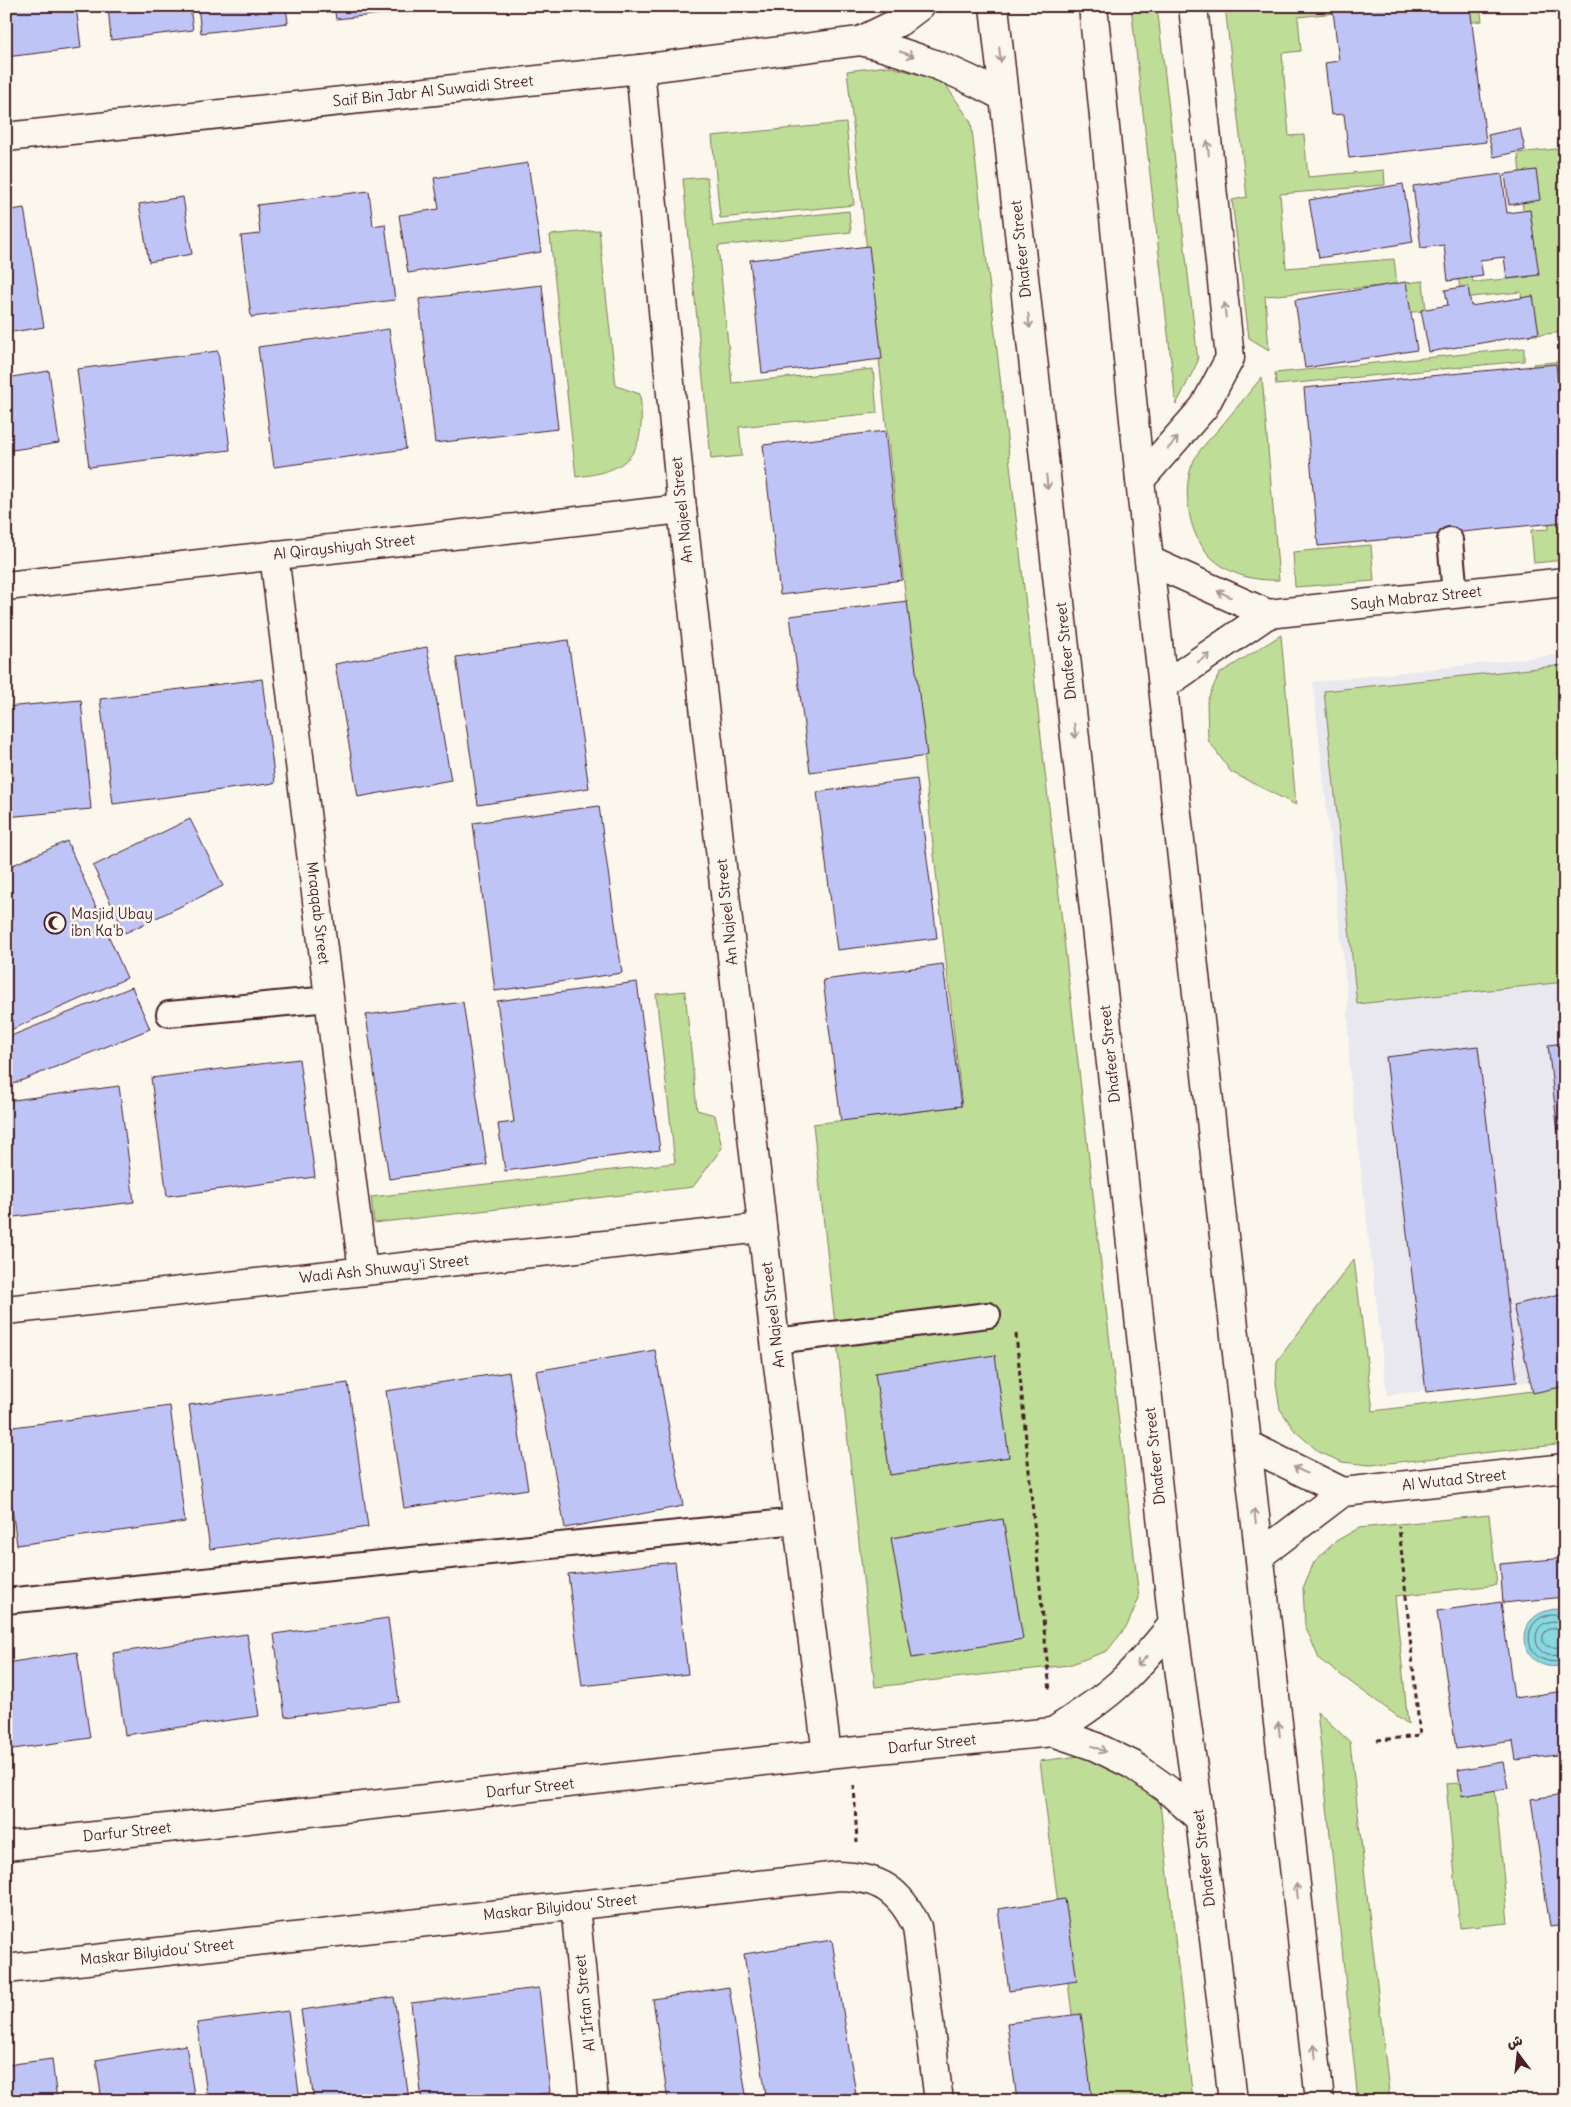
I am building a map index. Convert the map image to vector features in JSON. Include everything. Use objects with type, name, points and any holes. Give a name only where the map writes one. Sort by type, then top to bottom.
[{"type":"street","name":"Saif Bin Jabr Al Suwaidi Street","points":[[6,137],[640,69],[860,41],[899,22],[920,6]]},
{"type":"street","name":"Dhafeer Street","points":[[994,6],[1173,1624],[1200,1819],[1234,2101]]},
{"type":"street","points":[[1093,6],[1140,480],[1320,2101]]},
{"type":"street","points":[[1140,480],[1204,407],[1230,358],[1193,6]]},
{"type":"street","name":"Saif Bin Jabr Al Suwaidi Street","points":[[860,41],[898,50],[935,63],[1004,97]]},
{"type":"street","name":"An Najeel Street","points":[[640,69],[682,509],[775,1341],[798,1521],[839,1753]]},
{"type":"street","name":"Al Qirayshiyah Street","points":[[6,586],[682,509]]},
{"type":"street","name":"Mraqqab Street","points":[[274,555],[362,1271]]},
{"type":"street","points":[[1150,561],[1268,614]]},
{"type":"street","name":"Sayh Mabraz Street","points":[[1163,686],[1268,614],[1565,582]]},
{"type":"street","name":"Wadi Ash Shuway'i Street","points":[[6,1310],[762,1228]]},
{"type":"street","points":[[1248,1445],[1343,1492],[1260,1555]]},
{"type":"street","name":"Al Wutad Street","points":[[1343,1492],[1565,1468]]},
{"type":"street","name":"Darfur Street","points":[[1053,1732],[1087,1710],[1119,1684],[1148,1656],[1173,1624]]},
{"type":"street","name":"Darfur Street","points":[[6,1846],[839,1753],[1053,1732],[1094,1746],[1133,1765],[1168,1790],[1200,1819]]},
{"type":"street","name":"Maskar Bilyidou' Street","points":[[6,1968],[839,1876],[859,1876],[879,1883],[896,1894],[909,1909],[917,1927],[939,2101]]},
{"type":"street","name":"Al 'Irfan Street","points":[[575,1905],[594,2101]]},
{"type":"lane","points":[[1450,540],[1455,594]]},
{"type":"lane","points":[[169,1014],[329,999]]},
{"type":"lane","points":[[775,1341],[988,1315]]},
{"type":"lane","points":[[6,1601],[798,1521]]},
{"type":"path","points":[[988,1315],[1014,1312],[1053,1732]]},
{"type":"path","points":[[1377,1740],[1420,1736],[1399,1526]]},
{"type":"path","points":[[839,1753],[859,1876]]},
{"type":"shaded area","points":[[1565,654],[1565,1377],[1503,1385],[1496,1383],[1387,1395],[1349,1067],[1348,1003],[1313,682]]},
{"type":"green space","points":[[1131,6],[1157,6],[1198,361],[1176,405]]},
{"type":"green space","points":[[1225,6],[1343,6],[1344,12],[1298,17],[1301,51],[1282,53],[1289,136],[1304,135],[1308,177],[1384,170],[1385,185],[1280,194],[1286,268],[1394,259],[1397,284],[1423,281],[1426,311],[1385,314],[1382,286],[1265,296],[1269,350],[1249,338],[1232,200],[1247,197]]},
{"type":"green space","points":[[1463,6],[1480,6],[1482,21],[1464,23]]},
{"type":"green space","points":[[888,66],[943,81],[971,122],[1139,1598],[1127,1626],[1107,1651],[1069,1665],[875,1687],[813,1124],[962,1106],[847,71]]},
{"type":"green space","points":[[846,123],[854,205],[720,218],[712,136]]},
{"type":"green space","points":[[1565,148],[1565,332],[1525,336],[1521,292],[1460,298],[1459,280],[1454,280],[1453,265],[1471,264],[1473,282],[1529,277],[1518,153]]},
{"type":"green space","points":[[707,177],[713,226],[849,211],[851,232],[718,246],[732,383],[873,369],[877,413],[739,427],[742,456],[711,459],[683,179]]},
{"type":"green space","points":[[599,230],[616,386],[640,394],[641,430],[632,454],[623,463],[595,474],[576,477],[550,235]]},
{"type":"green space","points":[[1524,348],[1524,361],[1276,385],[1275,373]]},
{"type":"green space","points":[[1565,361],[1565,560],[1534,563],[1531,530],[1549,529],[1533,364]]},
{"type":"green space","points":[[1262,377],[1279,580],[1244,576],[1230,571],[1217,562],[1197,538],[1191,522],[1187,498],[1190,472],[1198,453]]},
{"type":"green space","points":[[1371,545],[1374,581],[1295,587],[1293,552]]},
{"type":"green space","points":[[1281,635],[1296,805],[1231,772],[1208,740],[1207,701],[1219,674]]},
{"type":"green space","points":[[1565,665],[1565,982],[1357,1004],[1324,691]]},
{"type":"green space","points":[[685,991],[697,1110],[715,1115],[722,1148],[693,1187],[374,1223],[371,1197],[675,1163],[656,994]]},
{"type":"green space","points":[[1354,1259],[1373,1411],[1565,1387],[1565,1444],[1370,1465],[1342,1462],[1319,1452],[1295,1431],[1280,1409],[1276,1384],[1277,1361]]},
{"type":"green space","points":[[1489,1515],[1497,1585],[1395,1596],[1408,1724],[1319,1659],[1305,1625],[1303,1588],[1314,1562],[1336,1541],[1359,1528]]},
{"type":"green space","points":[[1317,1711],[1350,1742],[1390,2101],[1358,2101]]},
{"type":"green space","points":[[1087,1755],[1132,1774],[1160,1803],[1193,2101],[1083,2101],[1040,1761]]},
{"type":"green space","points":[[1494,1780],[1508,1923],[1460,1928],[1446,1784]]},
{"type":"water","points":[[1555,1609],[1565,1612],[1565,1665],[1550,1666],[1538,1662],[1529,1654],[1525,1644],[1525,1633],[1529,1622],[1539,1614]]},
{"type":"building","points":[[6,6],[76,6],[81,48],[6,57]]},
{"type":"building","points":[[108,6],[190,6],[193,30],[111,40]]},
{"type":"building","points":[[198,6],[286,6],[288,23],[201,33]]},
{"type":"building","points":[[334,6],[456,6],[336,19]]},
{"type":"building","points":[[1370,6],[1470,6],[1486,142],[1349,158],[1344,114],[1331,115],[1325,63],[1339,61],[1333,11]]},
{"type":"building","points":[[1520,128],[1525,150],[1494,157],[1488,135]]},
{"type":"building","points":[[528,163],[541,252],[408,273],[399,215],[439,209],[434,178]]},
{"type":"building","points":[[1536,170],[1540,200],[1509,205],[1505,174]]},
{"type":"building","points":[[1502,174],[1507,213],[1530,210],[1539,275],[1507,279],[1504,257],[1480,260],[1483,276],[1448,281],[1444,245],[1421,248],[1413,186]]},
{"type":"building","points":[[1403,184],[1413,242],[1319,258],[1309,200]]},
{"type":"building","points":[[369,191],[373,226],[385,224],[395,300],[251,317],[241,236],[260,234],[257,205]]},
{"type":"building","points":[[183,197],[192,254],[149,262],[139,204]]},
{"type":"building","points":[[24,208],[44,327],[6,333],[6,211]]},
{"type":"building","points":[[869,246],[882,359],[762,373],[750,260]]},
{"type":"building","points":[[1406,282],[1417,350],[1305,368],[1295,300]]},
{"type":"building","points":[[542,285],[558,429],[435,443],[419,299]]},
{"type":"building","points":[[1468,286],[1471,306],[1533,296],[1539,333],[1429,352],[1421,310],[1448,305],[1445,290]]},
{"type":"building","points":[[389,329],[406,449],[274,467],[258,347]]},
{"type":"building","points":[[218,351],[230,450],[89,467],[77,369]]},
{"type":"building","points":[[1556,364],[1565,456],[1565,522],[1318,546],[1304,388]]},
{"type":"building","points":[[49,371],[59,443],[6,451],[6,378]]},
{"type":"building","points":[[885,431],[902,580],[780,595],[763,445]]},
{"type":"building","points":[[907,601],[927,756],[810,772],[790,616]]},
{"type":"building","points":[[568,640],[589,788],[478,805],[456,657]]},
{"type":"building","points":[[427,647],[451,780],[358,797],[335,664]]},
{"type":"building","points":[[262,679],[275,783],[113,804],[100,699]]},
{"type":"building","points":[[81,700],[91,809],[6,817],[6,707]]},
{"type":"building","points":[[917,779],[937,938],[837,950],[817,792]]},
{"type":"building","points":[[599,806],[622,973],[495,991],[473,823]]},
{"type":"building","points":[[190,819],[223,886],[125,933],[93,866]]},
{"type":"building","name":"Masjid Ubay ibn Ka'b","points":[[67,841],[127,978],[6,1032],[6,868]]},
{"type":"building","points":[[943,964],[961,1106],[841,1121],[823,980]]},
{"type":"building","points":[[637,982],[660,1150],[505,1171],[498,1124],[514,1122],[497,1001]]},
{"type":"building","points":[[132,987],[150,1029],[8,1086],[6,1038]]},
{"type":"building","points":[[463,1002],[487,1165],[389,1179],[366,1015]]},
{"type":"building","points":[[1565,1043],[1565,1195],[1548,1045]]},
{"type":"building","points":[[1478,1046],[1517,1382],[1426,1392],[1386,1057]]},
{"type":"building","points":[[299,1059],[315,1177],[167,1196],[151,1078]]},
{"type":"building","points":[[119,1086],[134,1202],[6,1218],[6,1101]]},
{"type":"building","points":[[1565,1293],[1565,1386],[1533,1393],[1513,1305]]},
{"type":"building","points":[[655,1350],[683,1506],[565,1528],[536,1371]]},
{"type":"building","points":[[995,1355],[1009,1457],[890,1475],[875,1373]]},
{"type":"building","points":[[509,1372],[528,1489],[404,1508],[386,1391]]},
{"type":"building","points":[[348,1383],[368,1527],[210,1549],[189,1405]]},
{"type":"building","points":[[170,1406],[185,1522],[17,1545],[6,1463],[6,1428]]},
{"type":"building","points":[[1003,1519],[1023,1639],[912,1658],[891,1538]]},
{"type":"building","points":[[1565,1558],[1565,1597],[1503,1603],[1500,1564]]},
{"type":"building","points":[[675,1562],[688,1674],[582,1686],[568,1574]]},
{"type":"building","points":[[1501,1602],[1514,1698],[1565,1691],[1565,1754],[1516,1760],[1513,1741],[1456,1749],[1437,1611]]},
{"type":"building","points":[[388,1618],[399,1702],[285,1717],[274,1634]]},
{"type":"building","points":[[247,1634],[259,1716],[125,1735],[113,1653]]},
{"type":"building","points":[[77,1652],[90,1738],[6,1750],[6,1663]]},
{"type":"building","points":[[1503,1762],[1508,1788],[1462,1796],[1458,1770]]},
{"type":"building","points":[[1565,1794],[1565,1924],[1550,1926],[1531,1799]]},
{"type":"building","points":[[1065,1899],[1077,1981],[1009,1991],[998,1909]]},
{"type":"building","points":[[832,1940],[857,2101],[767,2101],[744,1954]]},
{"type":"building","points":[[729,1987],[747,2101],[668,2101],[653,1999]]},
{"type":"building","points":[[539,1988],[550,2093],[481,2101],[422,2101],[411,2003]]},
{"type":"building","points":[[394,1997],[409,2099],[396,2101],[314,2101],[301,2010]]},
{"type":"building","points":[[288,2011],[300,2101],[208,2101],[197,2023]]},
{"type":"building","points":[[1081,2014],[1092,2098],[1071,2101],[1017,2101],[1007,2023]]},
{"type":"building","points":[[186,2045],[195,2101],[102,2101],[96,2060]]},
{"type":"building","points":[[52,2059],[57,2101],[6,2101],[6,2065]]},
{"type":"place","name":"Masjid Ubay ibn Ka'b","points":[[55,923]]}]
